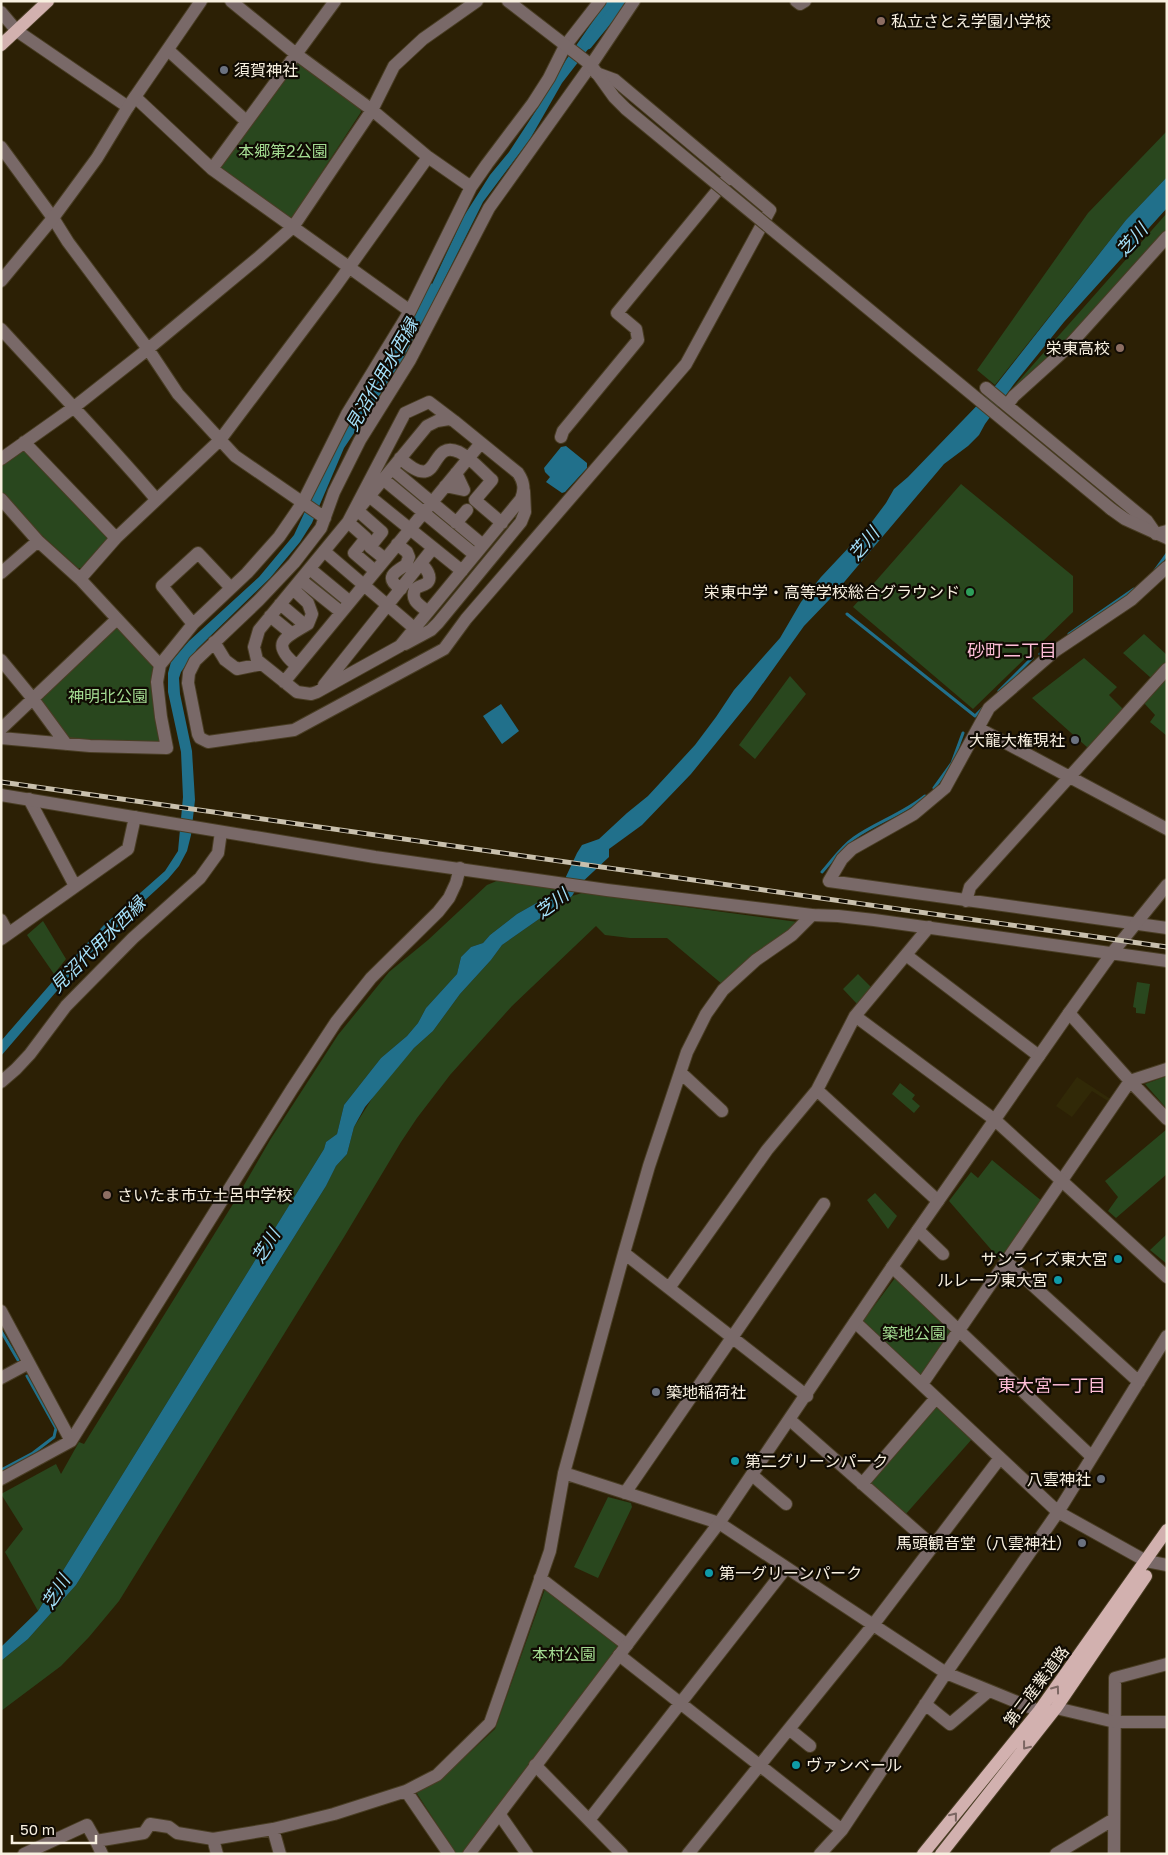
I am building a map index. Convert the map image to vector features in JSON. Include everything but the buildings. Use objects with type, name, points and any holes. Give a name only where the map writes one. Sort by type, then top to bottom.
[{"type":"main road","points":[[1,45],[48,1]]},
{"type":"main road","name":"第二産業道路","points":[[924,1854],[1156,1563],[1167,1530]]},
{"type":"main road","name":"第二産業道路","points":[[941,1854],[1056,1708],[1167,1545]]},
{"type":"street","points":[[4,274],[53,218],[97,158],[132,102],[202,1]]},
{"type":"street","points":[[230,1],[296,54],[372,110],[428,157],[472,187]]},
{"type":"street","points":[[212,168],[335,1]]},
{"type":"street","points":[[1,459],[72,408],[148,349],[260,257],[293,227],[372,110],[394,66],[423,39],[477,1]]},
{"type":"street","points":[[508,1],[591,66],[615,80],[770,210],[689,359],[466,620],[444,649],[294,730],[208,742],[200,738],[198,734],[188,683],[189,673],[196,661],[214,642],[294,564],[321,528],[322,516],[360,440],[410,360],[489,208],[591,66],[634,1]]},
{"type":"street","points":[[1,738],[90,746],[167,748],[157,682],[160,665],[193,624],[231,588],[279,537],[305,504],[347,414],[410,311],[472,187],[533,102],[567,48],[600,1]]},
{"type":"street","points":[[796,1],[800,4],[805,1]]},
{"type":"street","points":[[1,12],[18,31],[132,102],[212,168],[410,311]]},
{"type":"street","points":[[168,50],[246,121]]},
{"type":"street","points":[[591,66],[614,97],[626,109],[1111,509],[1125,519],[1163,534]]},
{"type":"street","points":[[1,147],[53,218],[68,242],[148,349],[178,394],[236,456],[322,516]]},
{"type":"street","points":[[80,579],[116,538],[220,440],[350,267],[428,157]]},
{"type":"street","points":[[561,437],[563,431],[638,340],[636,329],[617,313],[730,176]]},
{"type":"street","points":[[1005,404],[1066,349],[1167,237]]},
{"type":"street","points":[[1,329],[72,408],[117,452],[156,499]]},
{"type":"street","points":[[986,388],[1163,534]]},
{"type":"street","points":[[348,522],[404,413],[429,402],[454,421],[518,473],[522,479],[525,512],[521,522],[431,630],[321,690],[311,694],[304,694],[297,692],[257,660],[254,647],[259,630],[392,469],[400,458],[432,423],[444,419],[454,421]]},
{"type":"street","points":[[24,442],[116,538]]},
{"type":"street","points":[[284,682],[481,443]]},
{"type":"street","points":[[400,458],[419,472],[430,470],[434,466],[437,457],[445,451],[459,452],[492,480],[475,500],[502,522]]},
{"type":"street","points":[[392,469],[428,507],[479,550]]},
{"type":"street","points":[[383,479],[456,523],[479,550]]},
{"type":"street","points":[[400,646],[521,499],[524,491]]},
{"type":"street","points":[[369,496],[462,571]]},
{"type":"street","points":[[1,499],[38,541],[80,579],[160,665]]},
{"type":"street","points":[[357,510],[382,532],[370,547],[385,560]]},
{"type":"street","points":[[456,523],[467,510]]},
{"type":"street","points":[[348,522],[366,538],[354,553],[375,571]]},
{"type":"street","points":[[1,573],[38,541]]},
{"type":"street","points":[[397,544],[407,552],[409,557],[406,565],[396,569],[392,575],[394,584],[401,589]]},
{"type":"street","points":[[321,690],[433,548]]},
{"type":"street","points":[[324,551],[414,628]]},
{"type":"street","points":[[193,624],[162,586],[198,553],[231,588]]},
{"type":"street","points":[[421,564],[429,575],[428,580],[427,583],[415,589],[413,597],[415,602],[428,612]]},
{"type":"street","points":[[1167,567],[1131,600],[1056,650],[989,708],[946,788],[914,814],[852,849],[842,859],[829,881],[1167,928]]},
{"type":"street","points":[[310,568],[350,602]]},
{"type":"street","points":[[297,584],[341,612]]},
{"type":"street","points":[[297,584],[308,602],[312,614],[305,625],[286,636],[283,648],[289,660],[297,666]]},
{"type":"street","points":[[280,604],[305,625]]},
{"type":"street","points":[[270,616],[291,632]]},
{"type":"street","points":[[1,730],[117,619]]},
{"type":"street","points":[[214,642],[225,660],[237,669],[262,664]]},
{"type":"street","points":[[1,660],[66,744]]},
{"type":"street","points":[[966,900],[970,888],[1167,669]]},
{"type":"street","points":[[978,728],[1167,829]]},
{"type":"street","points":[[1,796],[30,799],[221,832],[596,888],[812,915],[838,916],[929,927],[1167,961]]},
{"type":"street","points":[[30,799],[75,886]]},
{"type":"street","points":[[1,920],[5,936],[128,849],[136,818]]},
{"type":"street","points":[[1,1082],[30,1054],[73,999],[133,938],[200,878],[218,853],[221,832]]},
{"type":"street","points":[[1,1480],[71,1441],[336,1022],[371,978],[438,912],[449,898],[460,868]]},
{"type":"street","points":[[469,1854],[500,1815],[535,1764],[719,1523],[807,1396],[892,1267],[1069,1013],[1112,953],[1167,885]]},
{"type":"street","points":[[96,1841],[144,1833],[150,1824],[169,1827],[177,1833],[213,1839],[273,1829],[334,1814],[406,1791],[437,1776],[490,1723],[550,1551],[564,1473],[624,1253],[687,1052],[706,1014],[723,990],[756,960],[792,935],[812,915]]},
{"type":"street","points":[[669,1288],[767,1150],[817,1090],[855,1016],[929,927]]},
{"type":"street","points":[[906,955],[1039,1056]]},
{"type":"street","points":[[1069,1013],[1167,1120]]},
{"type":"street","points":[[855,1016],[995,1120],[1167,1277]]},
{"type":"street","points":[[922,1384],[1130,1081],[1167,1069]]},
{"type":"street","points":[[681,1073],[722,1111]]},
{"type":"street","points":[[817,1090],[938,1201]]},
{"type":"street","points":[[625,1493],[824,1204]]},
{"type":"street","points":[[918,1230],[942,1254]]},
{"type":"street","points":[[624,1253],[807,1396]]},
{"type":"street","points":[[1006,1261],[1139,1382]]},
{"type":"street","points":[[892,1267],[1092,1457]]},
{"type":"street","points":[[1,1311],[71,1441]]},
{"type":"street","points":[[855,1322],[1058,1512],[1156,1563]]},
{"type":"street","points":[[820,1854],[842,1830],[946,1673],[1058,1512],[1167,1336]]},
{"type":"street","points":[[1,1378],[30,1363]]},
{"type":"street","points":[[862,1484],[936,1398]]},
{"type":"street","points":[[790,1420],[933,1546]]},
{"type":"street","points":[[688,1854],[873,1625],[1000,1458]]},
{"type":"street","points":[[564,1473],[719,1523],[946,1673],[1039,1711],[1056,1708],[1115,1722],[1167,1722]]},
{"type":"street","points":[[752,1476],[786,1504]]},
{"type":"street","points":[[590,1820],[786,1568]]},
{"type":"street","points":[[540,1578],[681,1703],[842,1830]]},
{"type":"street","points":[[1114,1854],[1115,1678],[1167,1664]]},
{"type":"street","points":[[925,1704],[950,1724],[988,1690]]},
{"type":"street","points":[[790,1729],[810,1746]]},
{"type":"street","points":[[535,1764],[622,1854]]},
{"type":"street","points":[[406,1791],[450,1854]]},
{"type":"street","points":[[500,1815],[527,1854]]},
{"type":"street","points":[[1056,1854],[1114,1819]]},
{"type":"street","points":[[24,1854],[87,1825],[102,1854]]},
{"type":"street","points":[[273,1829],[280,1854]]},
{"type":"street","points":[[213,1839],[217,1854]]},
{"type":"green space","name":"本郷第2公園","points":[[296,60],[360,108],[361,112],[292,218],[289,218],[220,170],[218,164]]},
{"type":"green space","points":[[1167,131],[1167,177],[1126,220],[995,385],[977,370],[1088,213]]},
{"type":"green space","points":[[1167,213],[1167,232],[1058,353],[1010,395],[1008,393]]},
{"type":"green space","points":[[23,448],[109,538],[84,568],[78,568],[25,520],[1,491],[1,464]]},
{"type":"green space","name":"栄東中学・高等学校総合グラウンド","points":[[961,484],[1073,576],[1073,612],[973,709],[853,607]]},
{"type":"green space","name":"神明北公園","points":[[117,619],[160,665],[167,748],[66,744],[33,699]]},
{"type":"green space","points":[[1144,634],[1167,655],[1167,662],[1151,678],[1123,653]]},
{"type":"green space","points":[[1084,658],[1117,687],[1109,695],[1124,710],[1088,748],[1032,698]]},
{"type":"green space","points":[[790,676],[806,694],[755,759],[739,745]]},
{"type":"green space","points":[[1167,678],[1167,736],[1150,722],[1155,715],[1144,703]]},
{"type":"green space","points":[[499,880],[558,889],[550,898],[547,897],[517,914],[490,935],[483,943],[471,947],[461,957],[457,974],[426,1008],[418,1023],[407,1036],[381,1058],[344,1105],[337,1134],[326,1142],[324,1149],[38,1611],[5,1552],[23,1529],[1,1494],[56,1464],[61,1474],[79,1442],[84,1444],[233,1204],[270,1140],[338,1035],[389,972],[428,940],[487,885]]},
{"type":"green space","points":[[582,893],[798,922],[722,984],[667,938],[630,938],[605,935],[596,926],[512,1006],[450,1075],[401,1142],[119,1601],[89,1637],[61,1666],[1,1711],[1,1661],[28,1639],[76,1585],[326,1186],[336,1166],[347,1154],[354,1127],[378,1089],[414,1048],[433,1031],[460,994],[502,945],[572,896]]},
{"type":"green space","points":[[43,921],[66,959],[54,974],[27,935]]},
{"type":"green space","points":[[858,974],[873,989],[858,1005],[843,989]]},
{"type":"green space","points":[[1137,982],[1150,984],[1145,1014],[1136,1013],[1136,1008],[1133,1007]]},
{"type":"green space","points":[[1167,1076],[1167,1109],[1145,1084]]},
{"type":"green space","points":[[900,1083],[915,1095],[912,1099],[920,1106],[914,1113],[892,1094]]},
{"type":"green space","points":[[1167,1129],[1167,1174],[1116,1218],[1108,1211],[1118,1197],[1105,1181]]},
{"type":"green space","points":[[992,1160],[1043,1202],[1001,1261],[949,1201],[971,1172],[978,1178]]},
{"type":"green space","points":[[875,1193],[897,1216],[888,1229],[867,1200]]},
{"type":"green space","points":[[1167,1234],[1167,1264],[1150,1250]]},
{"type":"green space","name":"築地公園","points":[[895,1278],[952,1330],[920,1377],[863,1321]]},
{"type":"green space","points":[[936,1407],[972,1439],[905,1515],[869,1482]]},
{"type":"green space","points":[[608,1497],[631,1503],[632,1507],[598,1578],[574,1567]]},
{"type":"green space","name":"本村公園","points":[[545,1589],[620,1646],[462,1854],[456,1854],[416,1792],[442,1778],[495,1729]]},
{"type":"sand","points":[[1077,1077],[1112,1100],[1111,1103],[1092,1091],[1072,1117],[1056,1106]]},
{"type":"water","points":[[607,1],[618,1],[600,26],[589,48],[562,83],[530,139],[483,202],[407,354],[344,448],[312,523],[300,542],[270,578],[197,649],[181,672],[179,678],[180,694],[192,751],[195,800],[191,835],[187,851],[179,866],[168,879],[80,964],[1,1056],[1,1041],[104,925],[165,871],[178,851],[183,797],[181,752],[168,692],[168,673],[171,662],[189,641],[259,577],[294,535],[335,447],[411,329],[464,216],[490,175],[509,152],[566,60]]},
{"type":"water","name":"芝川","points":[[1167,177],[1167,208],[1064,322],[1014,384],[979,435],[944,464],[829,600],[804,626],[751,700],[691,774],[642,825],[609,849],[609,857],[578,886],[572,896],[502,945],[460,994],[433,1031],[414,1048],[365,1107],[354,1127],[347,1154],[336,1166],[326,1186],[76,1585],[28,1639],[1,1661],[1,1647],[38,1611],[324,1149],[326,1142],[337,1134],[344,1105],[381,1058],[407,1036],[418,1023],[426,1008],[457,974],[461,957],[471,947],[483,943],[490,935],[517,914],[547,897],[551,898],[563,883],[582,845],[599,839],[648,796],[695,745],[734,690],[780,638],[801,602],[821,577],[868,527],[894,489],[908,477],[992,390],[1126,220]]},
{"type":"water","points":[[566,446],[587,463],[587,468],[562,493],[546,482],[550,477],[544,468],[561,447]]},
{"type":"water","points":[[501,704],[519,731],[502,744],[483,716]]},
{"type":"waterway","name":"見沼代用水西縁","points":[[587,44],[622,1]]},
{"type":"waterway","name":"見沼代用水西縁","points":[[369,397],[431,289]]},
{"type":"waterway","points":[[1154,572],[1167,554]]},
{"type":"waterway","points":[[1069,634],[1134,589]]},
{"type":"waterway","points":[[847,614],[975,716],[984,707]]},
{"type":"waterway","points":[[1040,654],[1052,646]]},
{"type":"waterway","points":[[999,691],[1032,658]]},
{"type":"waterway","points":[[934,788],[952,763],[963,733]]},
{"type":"waterway","points":[[822,872],[854,838],[908,808],[925,796]]},
{"type":"waterway","points":[[1,1331],[18,1360]]},
{"type":"waterway","points":[[1,1470],[33,1453],[54,1437],[56,1428],[27,1376]]},
{"type":"railway","points":[[1,782],[1167,947]]},
{"type":"place","name":"私立さとえ学園小学校","points":[[881,21]]},
{"type":"place","name":"須賀神社","points":[[224,70]]},
{"type":"place","name":"栄東高校","points":[[1120,348]]},
{"type":"place","name":"栄東中学・高等学校総合グラウンド","points":[[970,592]]},
{"type":"place","name":"大龍大権現社","points":[[1075,740]]},
{"type":"place","name":"さいたま市立土呂中学校","points":[[107,1195]]},
{"type":"place","name":"サンライズ東大宮","points":[[1118,1259]]},
{"type":"place","name":"ルレーブ東大宮","points":[[1058,1280]]},
{"type":"place","name":"築地稲荷社","points":[[656,1392]]},
{"type":"place","name":"第二グリーンパーク","points":[[735,1461]]},
{"type":"place","name":"八雲神社","points":[[1101,1479]]},
{"type":"place","name":"馬頭観音堂（八雲神社）","points":[[1082,1543]]},
{"type":"place","name":"第一グリーンパーク","points":[[709,1573]]},
{"type":"place","name":"ヴァンベール","points":[[796,1765]]},
{"type":"district","name":"砂町二丁目","points":[[1012,651]]},
{"type":"district","name":"東大宮一丁目","points":[[1052,1386]]}]
